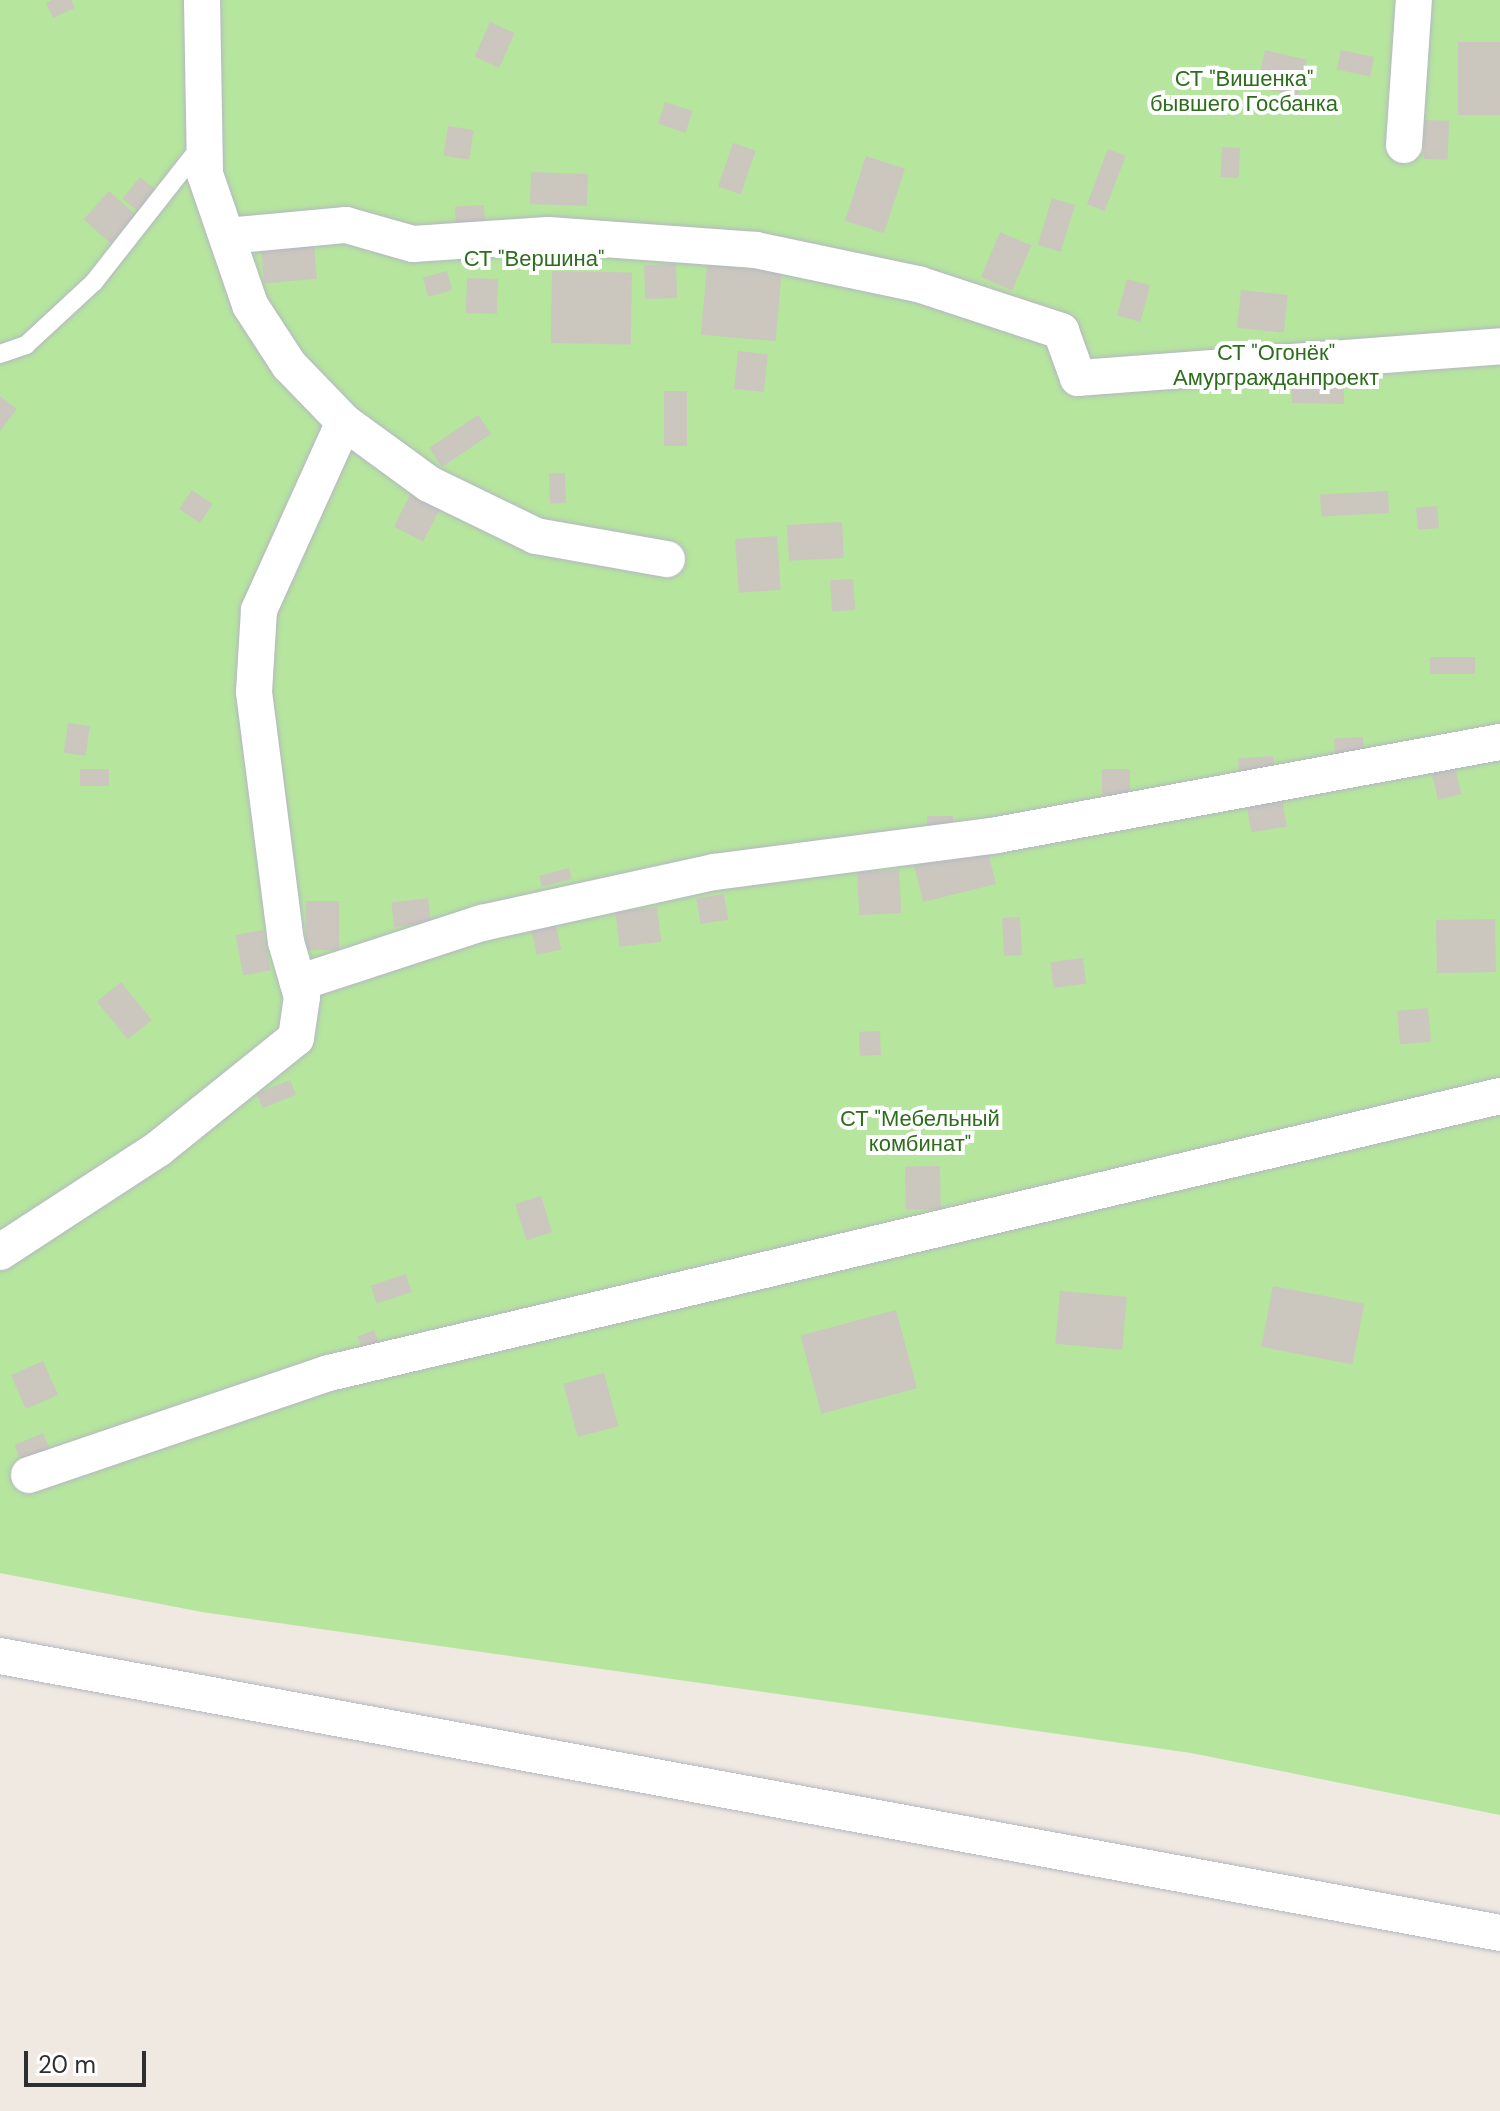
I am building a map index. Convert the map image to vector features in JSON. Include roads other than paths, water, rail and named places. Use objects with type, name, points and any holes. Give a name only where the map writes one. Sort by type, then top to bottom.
[{"type":"street","points":[[202,0],[205,174],[250,305],[289,365],[344,422],[429,484],[536,536],[667,559]]},
{"type":"street","points":[[1404,145],[1414,0]]},
{"type":"street","points":[[227,236],[346,225],[413,244],[548,235],[756,250],[918,284],[1061,331],[1078,378],[1500,346]]},
{"type":"street","points":[[0,1252],[158,1149],[296,1038],[302,997],[286,942],[266,810],[254,692],[259,610],[344,422]]},
{"type":"street","points":[[298,983],[482,923],[714,872],[997,835],[1500,742]]},
{"type":"street","points":[[29,1475],[329,1373],[1500,1096]]},
{"type":"street","points":[[0,1656],[1500,1933]]},
{"type":"lane","points":[[0,354],[26,345],[94,282],[204,143]]},
{"type":"park label","name":"СТ \"Вишенка\" бывшего Госбанка","points":[[1244,90]]},
{"type":"park label","name":"СТ \"Вершина\"","points":[[534,259]]},
{"type":"park label","name":"СТ \"Огонёк\" Амургражданпроект","points":[[1276,364]]},
{"type":"park label","name":"СТ \"Мебельный комбинат\"","points":[[920,1130]]}]
